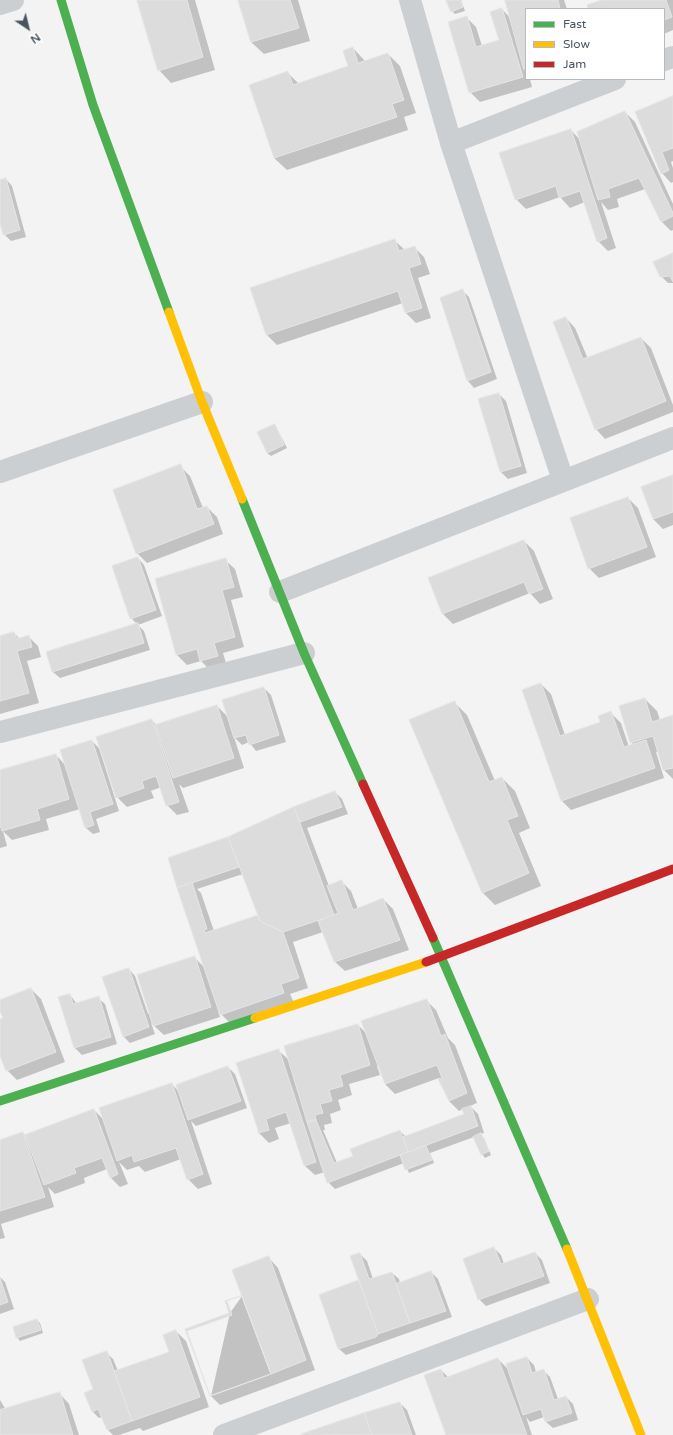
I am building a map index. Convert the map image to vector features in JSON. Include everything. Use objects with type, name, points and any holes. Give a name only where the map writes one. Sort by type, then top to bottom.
[{"type":"street","points":[[0,4],[13,0]]},
{"type":"street","points":[[61,0],[93,105],[202,402],[304,653],[442,957],[588,1299],[641,1435]]},
{"type":"street","points":[[410,0],[451,143],[563,480]]},
{"type":"street","points":[[451,143],[612,80]]},
{"type":"street","points":[[0,472],[202,402]]},
{"type":"street","points":[[280,592],[673,438]]},
{"type":"street","points":[[0,732],[304,653]]},
{"type":"street","points":[[0,1101],[442,957],[673,869]]},
{"type":"street","points":[[224,1435],[588,1299]]},
{"type":"building","points":[[137,0],[187,0],[203,57],[158,71]]},
{"type":"building","points":[[238,0],[290,0],[299,28],[251,42]]},
{"type":"building","points":[[446,0],[460,0],[463,7],[451,12]]},
{"type":"building","points":[[505,0],[558,0],[560,8],[525,8],[524,69]]},
{"type":"building","points":[[602,0],[666,0],[672,17],[665,20],[665,8],[588,8],[587,5]]},
{"type":"building","points":[[502,8],[523,77],[469,93],[448,22],[467,16],[476,47],[499,40],[490,12]]},
{"type":"building","points":[[353,47],[358,63],[388,53],[404,100],[392,104],[397,117],[274,158],[249,85],[288,71],[293,85],[348,66],[343,51]]},
{"type":"building","points":[[673,96],[673,148],[662,152],[669,170],[661,174],[635,112]]},
{"type":"building","points":[[625,111],[673,213],[673,216],[661,222],[639,178],[608,189],[610,197],[598,200],[577,132]]},
{"type":"building","points":[[571,129],[607,238],[597,242],[580,191],[559,198],[556,186],[515,200],[499,153]]},
{"type":"building","points":[[6,178],[20,230],[3,235],[0,223],[0,180]]},
{"type":"building","points":[[395,239],[399,251],[415,246],[421,264],[409,268],[422,308],[405,313],[398,291],[266,335],[250,288]]},
{"type":"building","points":[[673,253],[673,282],[670,276],[660,277],[653,262]]},
{"type":"building","points":[[463,289],[491,372],[467,381],[440,298]]},
{"type":"building","points":[[566,317],[583,359],[641,337],[666,401],[595,430],[553,322]]},
{"type":"building","points":[[499,393],[521,466],[500,472],[478,399]]},
{"type":"building","points":[[275,424],[284,445],[267,453],[257,432]]},
{"type":"building","points":[[181,464],[197,509],[207,506],[214,524],[136,554],[113,490]]},
{"type":"building","points":[[673,475],[673,512],[653,519],[641,487]]},
{"type":"building","points":[[628,497],[647,547],[588,569],[570,518]]},
{"type":"building","points":[[524,540],[543,589],[529,594],[524,582],[442,614],[428,578]]},
{"type":"building","points":[[138,557],[156,610],[130,619],[112,566]]},
{"type":"building","points":[[226,558],[234,587],[222,590],[235,637],[214,643],[218,656],[200,661],[197,649],[176,655],[155,579]]},
{"type":"building","points":[[138,623],[144,643],[52,672],[46,652]]},
{"type":"building","points":[[14,632],[17,639],[29,635],[32,647],[17,651],[29,693],[0,701],[0,636]]},
{"type":"building","points":[[541,683],[560,736],[600,722],[598,716],[611,711],[624,747],[646,740],[655,768],[561,801],[522,690]]},
{"type":"building","points":[[264,687],[279,735],[249,745],[246,735],[234,738],[222,700]]},
{"type":"building","points":[[645,698],[652,722],[673,715],[673,768],[663,770],[653,736],[630,743],[619,706]]},
{"type":"building","points":[[455,701],[489,782],[502,777],[518,816],[507,820],[529,873],[482,893],[409,720]]},
{"type":"building","points":[[217,705],[234,758],[173,778],[155,725]]},
{"type":"building","points":[[152,719],[179,802],[166,806],[156,776],[142,781],[144,788],[116,798],[96,737]]},
{"type":"building","points":[[92,740],[113,804],[90,812],[94,825],[85,828],[60,750]]},
{"type":"building","points":[[56,754],[69,799],[37,809],[40,820],[2,831],[0,825],[0,770]]},
{"type":"building","points":[[335,791],[342,807],[300,822],[294,807]]},
{"type":"building","points":[[294,807],[334,915],[283,932],[260,921],[228,837]]},
{"type":"building","points":[[228,837],[239,867],[177,888],[168,858]]},
{"type":"building","points":[[342,880],[353,910],[383,898],[400,940],[334,962],[318,921],[338,913],[327,886]]},
{"type":"building","points":[[192,882],[207,929],[204,930],[205,933],[258,915],[260,921],[283,932],[299,978],[281,984],[284,993],[220,1015],[177,888]]},
{"type":"building","points":[[195,956],[211,1007],[153,1026],[137,975]]},
{"type":"building","points":[[129,968],[149,1027],[123,1037],[102,977]]},
{"type":"building","points":[[31,988],[56,1052],[6,1071],[0,1056],[0,1019],[3,1018],[0,1011],[0,1000]]},
{"type":"building","points":[[70,994],[73,1004],[99,996],[111,1037],[74,1048],[58,997]]},
{"type":"building","points":[[427,999],[441,1036],[445,1034],[467,1093],[449,1101],[438,1079],[442,1078],[437,1065],[385,1084],[361,1021]]},
{"type":"building","points":[[358,1024],[370,1065],[340,1075],[343,1086],[329,1090],[332,1101],[320,1104],[323,1113],[315,1115],[316,1120],[307,1122],[284,1046]]},
{"type":"building","points":[[279,1049],[316,1162],[304,1166],[286,1112],[266,1119],[269,1130],[258,1133],[236,1063]]},
{"type":"building","points":[[228,1066],[241,1101],[188,1120],[176,1085]]},
{"type":"building","points":[[172,1083],[203,1174],[187,1180],[176,1148],[134,1162],[132,1155],[117,1161],[99,1108]]},
{"type":"building","points":[[471,1106],[478,1126],[408,1152],[403,1137],[464,1114],[462,1109]]},
{"type":"building","points":[[94,1109],[118,1174],[110,1178],[102,1158],[74,1168],[76,1173],[44,1185],[25,1135]]},
{"type":"building","points":[[316,1120],[334,1163],[353,1156],[350,1149],[400,1130],[408,1152],[327,1183],[307,1122]]},
{"type":"building","points":[[23,1132],[45,1197],[0,1211],[0,1140]]},
{"type":"building","points":[[481,1133],[489,1151],[481,1155],[473,1137]]},
{"type":"building","points":[[426,1146],[432,1160],[405,1170],[400,1155]]},
{"type":"building","points":[[494,1247],[501,1264],[535,1252],[544,1276],[478,1300],[463,1259]]},
{"type":"building","points":[[360,1253],[369,1279],[392,1272],[410,1323],[378,1334],[350,1256]]},
{"type":"building","points":[[269,1256],[306,1360],[271,1374],[232,1270]]},
{"type":"building","points":[[431,1271],[446,1311],[410,1323],[396,1284]]},
{"type":"building","points":[[0,1278],[8,1302],[0,1305]]},
{"type":"building","points":[[359,1280],[378,1334],[376,1337],[338,1349],[319,1295]]},
{"type":"building","points":[[242,1296],[271,1374],[210,1396],[185,1329],[229,1313],[225,1301]]},
{"type":"building","points":[[242,1296],[271,1374],[210,1396],[187,1331],[232,1315],[227,1301]]},
{"type":"building","points":[[37,1319],[41,1330],[16,1338],[13,1327]]},
{"type":"building","points":[[176,1330],[200,1397],[132,1421],[114,1371],[169,1352],[163,1335]]},
{"type":"building","points":[[107,1351],[132,1421],[107,1430],[98,1409],[92,1412],[84,1393],[93,1389],[82,1360]]},
{"type":"building","points":[[527,1357],[532,1373],[544,1369],[554,1400],[566,1396],[572,1413],[545,1422],[541,1409],[523,1415],[506,1364]]},
{"type":"building","points":[[498,1358],[527,1435],[446,1435],[424,1375],[441,1369],[444,1378]]},
{"type":"building","points":[[60,1392],[73,1435],[0,1435],[0,1410]]},
{"type":"building","points":[[400,1402],[412,1435],[372,1435],[364,1413]]},
{"type":"building","points":[[364,1413],[372,1435],[301,1434]]},
{"type":"traffic: fast","points":[[61,0],[93,105],[169,312]]},
{"type":"traffic: fast","points":[[242,499],[304,653],[363,784]]},
{"type":"traffic: fast","points":[[433,938],[567,1249]]},
{"type":"traffic: fast","points":[[0,1101],[255,1018]]},
{"type":"traffic: slow","points":[[169,312],[202,402],[242,499]]},
{"type":"traffic: slow","points":[[255,1018],[426,962]]},
{"type":"traffic: slow","points":[[567,1249],[641,1435]]},
{"type":"traffic: jam","points":[[363,784],[433,938]]},
{"type":"traffic: jam","points":[[426,962],[673,869]]}]
